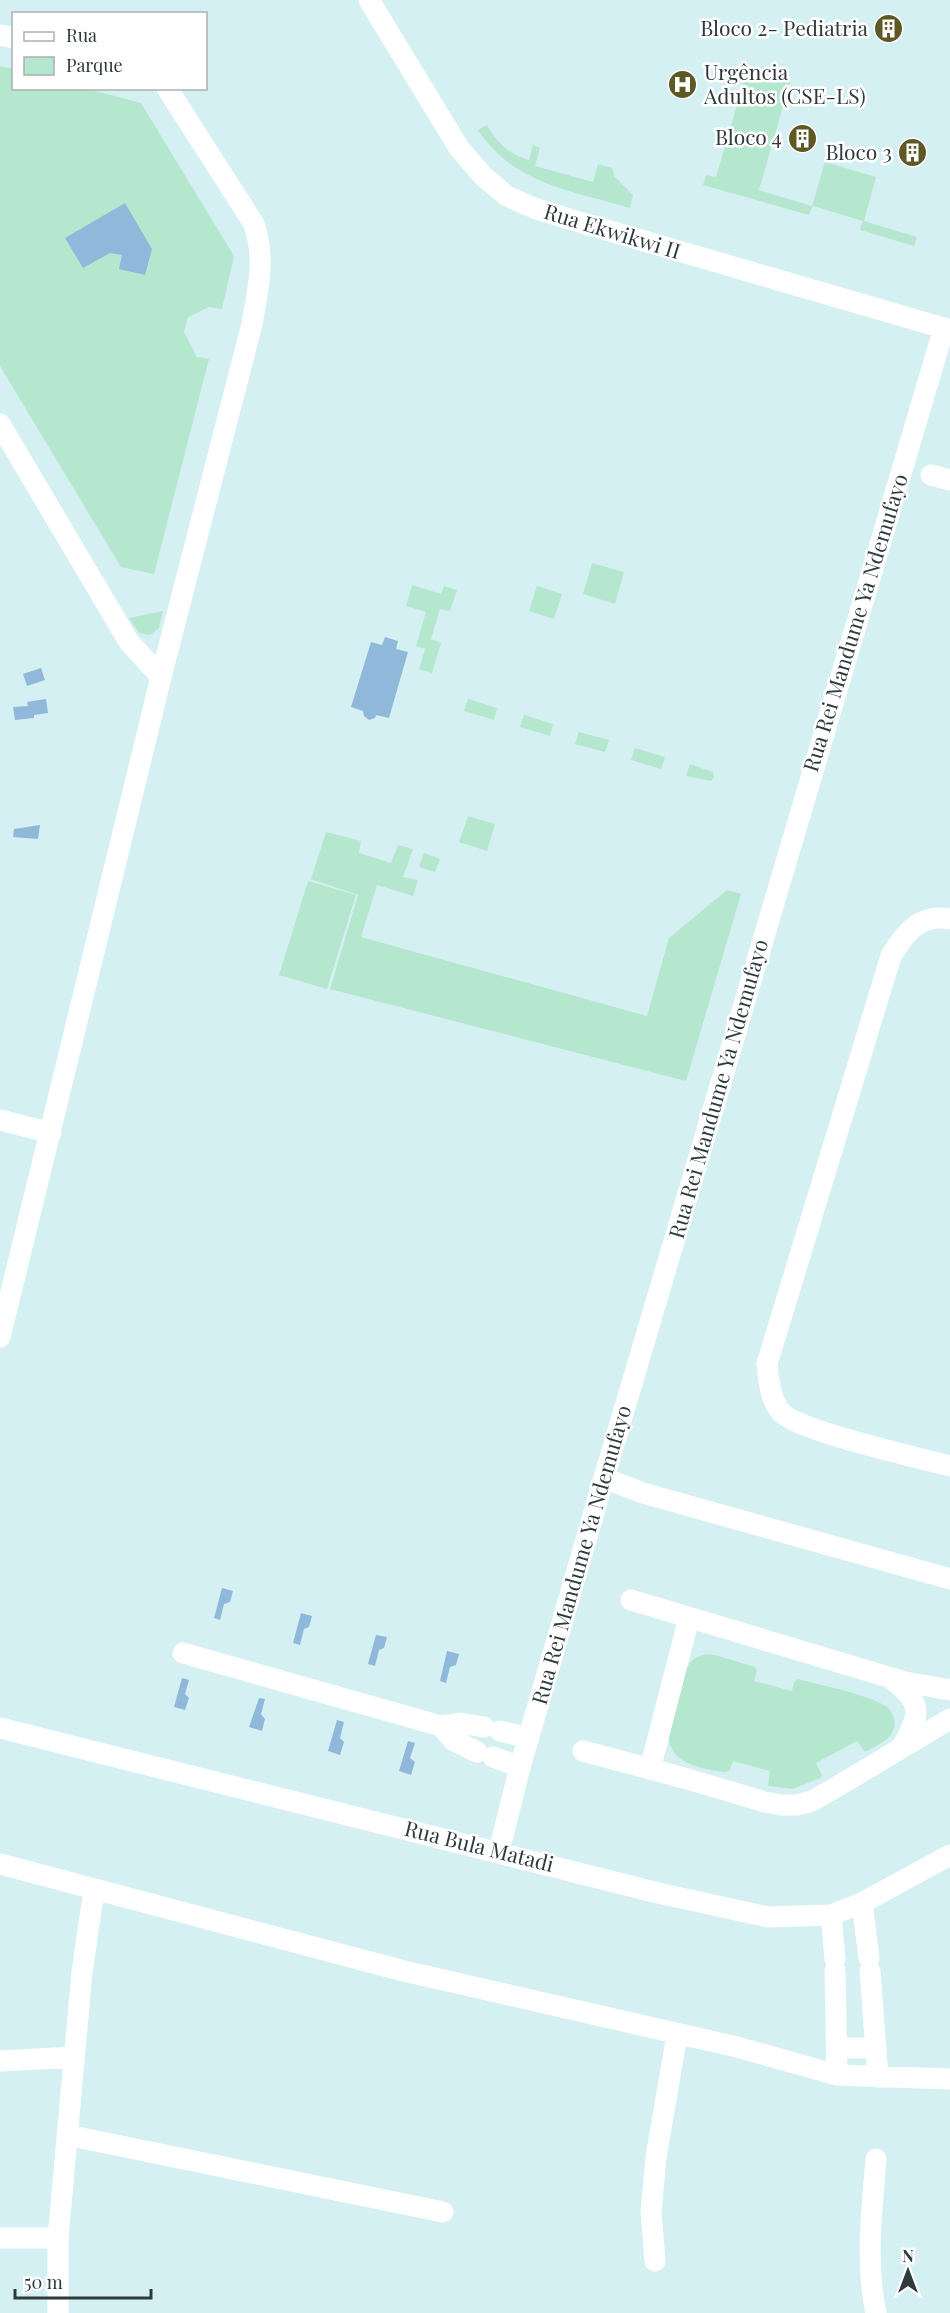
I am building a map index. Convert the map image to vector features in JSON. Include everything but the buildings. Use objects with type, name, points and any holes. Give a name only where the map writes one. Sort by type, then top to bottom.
[{"type":"street","name":"Rua Ekwikwi II","points":[[369,0],[459,148],[484,177],[507,196],[534,208],[569,219],[947,329]]},
{"type":"street","points":[[0,1337],[161,677],[252,324],[261,268],[259,239],[254,224],[168,90]]},
{"type":"street","name":"Rua Rei Mandume Ya Ndemufayo","points":[[499,1851],[520,1767],[604,1478],[947,329]]},
{"type":"street","points":[[0,424],[129,642],[161,677]]},
{"type":"street","points":[[950,920],[940,917],[926,919],[914,926],[902,937],[891,956],[767,1364],[770,1390],[782,1413],[793,1421],[820,1431],[950,1466]]},
{"type":"street","points":[[0,1120],[51,1133]]},
{"type":"street","points":[[604,1478],[643,1493],[950,1579]]},
{"type":"street","points":[[631,1599],[890,1678],[950,1690]]},
{"type":"street","points":[[650,1768],[689,1618]]},
{"type":"street","points":[[183,1653],[441,1726],[460,1723],[530,1738]]},
{"type":"street","points":[[890,1678],[912,1698],[917,1711],[915,1722],[902,1748]]},
{"type":"street","points":[[583,1751],[765,1802],[797,1805],[812,1801],[950,1719]]},
{"type":"street","points":[[441,1726],[453,1740],[485,1755],[520,1767]]},
{"type":"street","name":"Rua Bula Matadi","points":[[0,1728],[499,1851],[658,1893],[768,1917],[831,1915],[862,1903],[950,1855]]},
{"type":"street","points":[[0,1864],[404,1971],[737,2047],[837,2075],[950,2079]]},
{"type":"street","points":[[58,2313],[58,2238],[82,1972],[94,1890]]},
{"type":"street","points":[[862,1903],[878,2077]]},
{"type":"street","points":[[831,1915],[835,1960],[837,2075]]},
{"type":"street","points":[[835,1960],[869,1960]]},
{"type":"street","points":[[655,2261],[651,2212],[656,2157],[677,2035]]},
{"type":"street","points":[[837,2048],[876,2048]]},
{"type":"street","points":[[0,2061],[74,2057]]},
{"type":"street","points":[[67,2135],[443,2212]]},
{"type":"street","points":[[876,2159],[869,2253],[872,2296],[876,2313]]},
{"type":"street","points":[[0,2238],[58,2238]]},
{"type":"green space","points":[[0,66],[12,69],[12,90],[92,90],[141,103],[234,256],[222,309],[209,307],[188,317],[184,332],[197,357],[209,359],[154,574],[121,567],[0,366]]},
{"type":"green space","points":[[747,70],[790,82],[759,190],[812,206],[825,162],[876,177],[864,221],[917,237],[914,246],[860,230],[863,221],[813,206],[809,215],[703,185],[706,175],[716,177]]},
{"type":"green space","points":[[487,125],[495,138],[522,158],[529,160],[533,145],[540,148],[535,166],[593,182],[598,164],[612,168],[615,177],[633,195],[630,208],[566,190],[526,174],[508,163],[492,148],[478,130]]},
{"type":"green space","points":[[592,563],[624,572],[615,604],[583,594]]},
{"type":"green space","points":[[412,585],[441,594],[444,586],[457,590],[450,611],[440,609],[431,639],[441,643],[432,673],[419,669],[425,649],[416,646],[426,612],[406,606]]},
{"type":"green space","points":[[537,586],[562,594],[554,619],[529,611]]},
{"type":"green space","points":[[163,611],[159,628],[150,635],[139,633],[129,618]]},
{"type":"green space","points":[[468,699],[497,708],[494,720],[464,711]]},
{"type":"green space","points":[[524,715],[553,724],[550,736],[520,727]]},
{"type":"green space","points":[[579,732],[609,740],[605,752],[575,744]]},
{"type":"green space","points":[[635,748],[665,757],[661,769],[631,760]]},
{"type":"green space","points":[[690,764],[713,772],[714,777],[711,781],[686,776]]},
{"type":"green space","points":[[468,816],[495,824],[487,851],[459,842]]},
{"type":"green space","points":[[326,832],[361,841],[359,853],[391,863],[398,845],[413,849],[403,877],[418,880],[413,896],[377,885],[361,937],[647,1016],[669,938],[727,890],[741,894],[686,1081],[330,989],[358,895],[311,879]]},
{"type":"green space","points":[[424,853],[440,859],[435,872],[419,867]]},
{"type":"green space","points":[[308,881],[356,895],[327,989],[279,975]]},
{"type":"green space","points":[[706,1654],[755,1667],[757,1671],[754,1681],[792,1691],[794,1682],[798,1679],[870,1699],[887,1707],[893,1714],[893,1731],[887,1739],[867,1751],[864,1751],[857,1741],[816,1763],[822,1775],[820,1778],[793,1789],[768,1786],[770,1771],[733,1761],[730,1770],[726,1772],[693,1765],[681,1760],[673,1750],[669,1740],[670,1724],[686,1669],[693,1660]]},
{"type":"water","points":[[125,203],[152,249],[145,275],[119,269],[122,255],[110,253],[83,268],[65,238]]},
{"type":"water","points":[[385,637],[398,641],[396,649],[408,652],[389,718],[376,715],[375,718],[369,720],[364,716],[363,711],[351,707],[371,642],[382,645]]},
{"type":"water","points":[[41,668],[45,680],[27,686],[23,674]]},
{"type":"water","points":[[46,699],[48,713],[34,715],[34,718],[15,720],[13,707],[28,706],[27,702]]},
{"type":"water","points":[[40,825],[38,839],[13,837],[14,829]]},
{"type":"water","points":[[222,1588],[233,1591],[230,1602],[224,1604],[220,1620],[214,1618]]},
{"type":"water","points":[[301,1613],[312,1616],[309,1627],[304,1629],[300,1645],[293,1643]]},
{"type":"water","points":[[376,1635],[387,1637],[384,1648],[379,1650],[375,1666],[368,1664]]},
{"type":"water","points":[[447,1651],[459,1654],[456,1665],[450,1667],[446,1683],[440,1681]]},
{"type":"water","points":[[182,1678],[189,1680],[185,1694],[189,1698],[185,1710],[174,1707]]},
{"type":"water","points":[[259,1698],[265,1699],[261,1714],[265,1719],[262,1731],[249,1727]]},
{"type":"water","points":[[337,1720],[344,1722],[340,1738],[344,1742],[340,1755],[328,1751]]},
{"type":"water","points":[[408,1741],[415,1743],[410,1758],[415,1762],[411,1775],[399,1771]]},
{"type":"place","name":"Bloco 2- Pediatria","points":[[889,29]]},
{"type":"place","name":"Urgência Adultos (CSE-LS)","points":[[683,85]]},
{"type":"place","name":"Bloco 4","points":[[803,138]]},
{"type":"place","name":"Bloco 3","points":[[913,153]]}]
